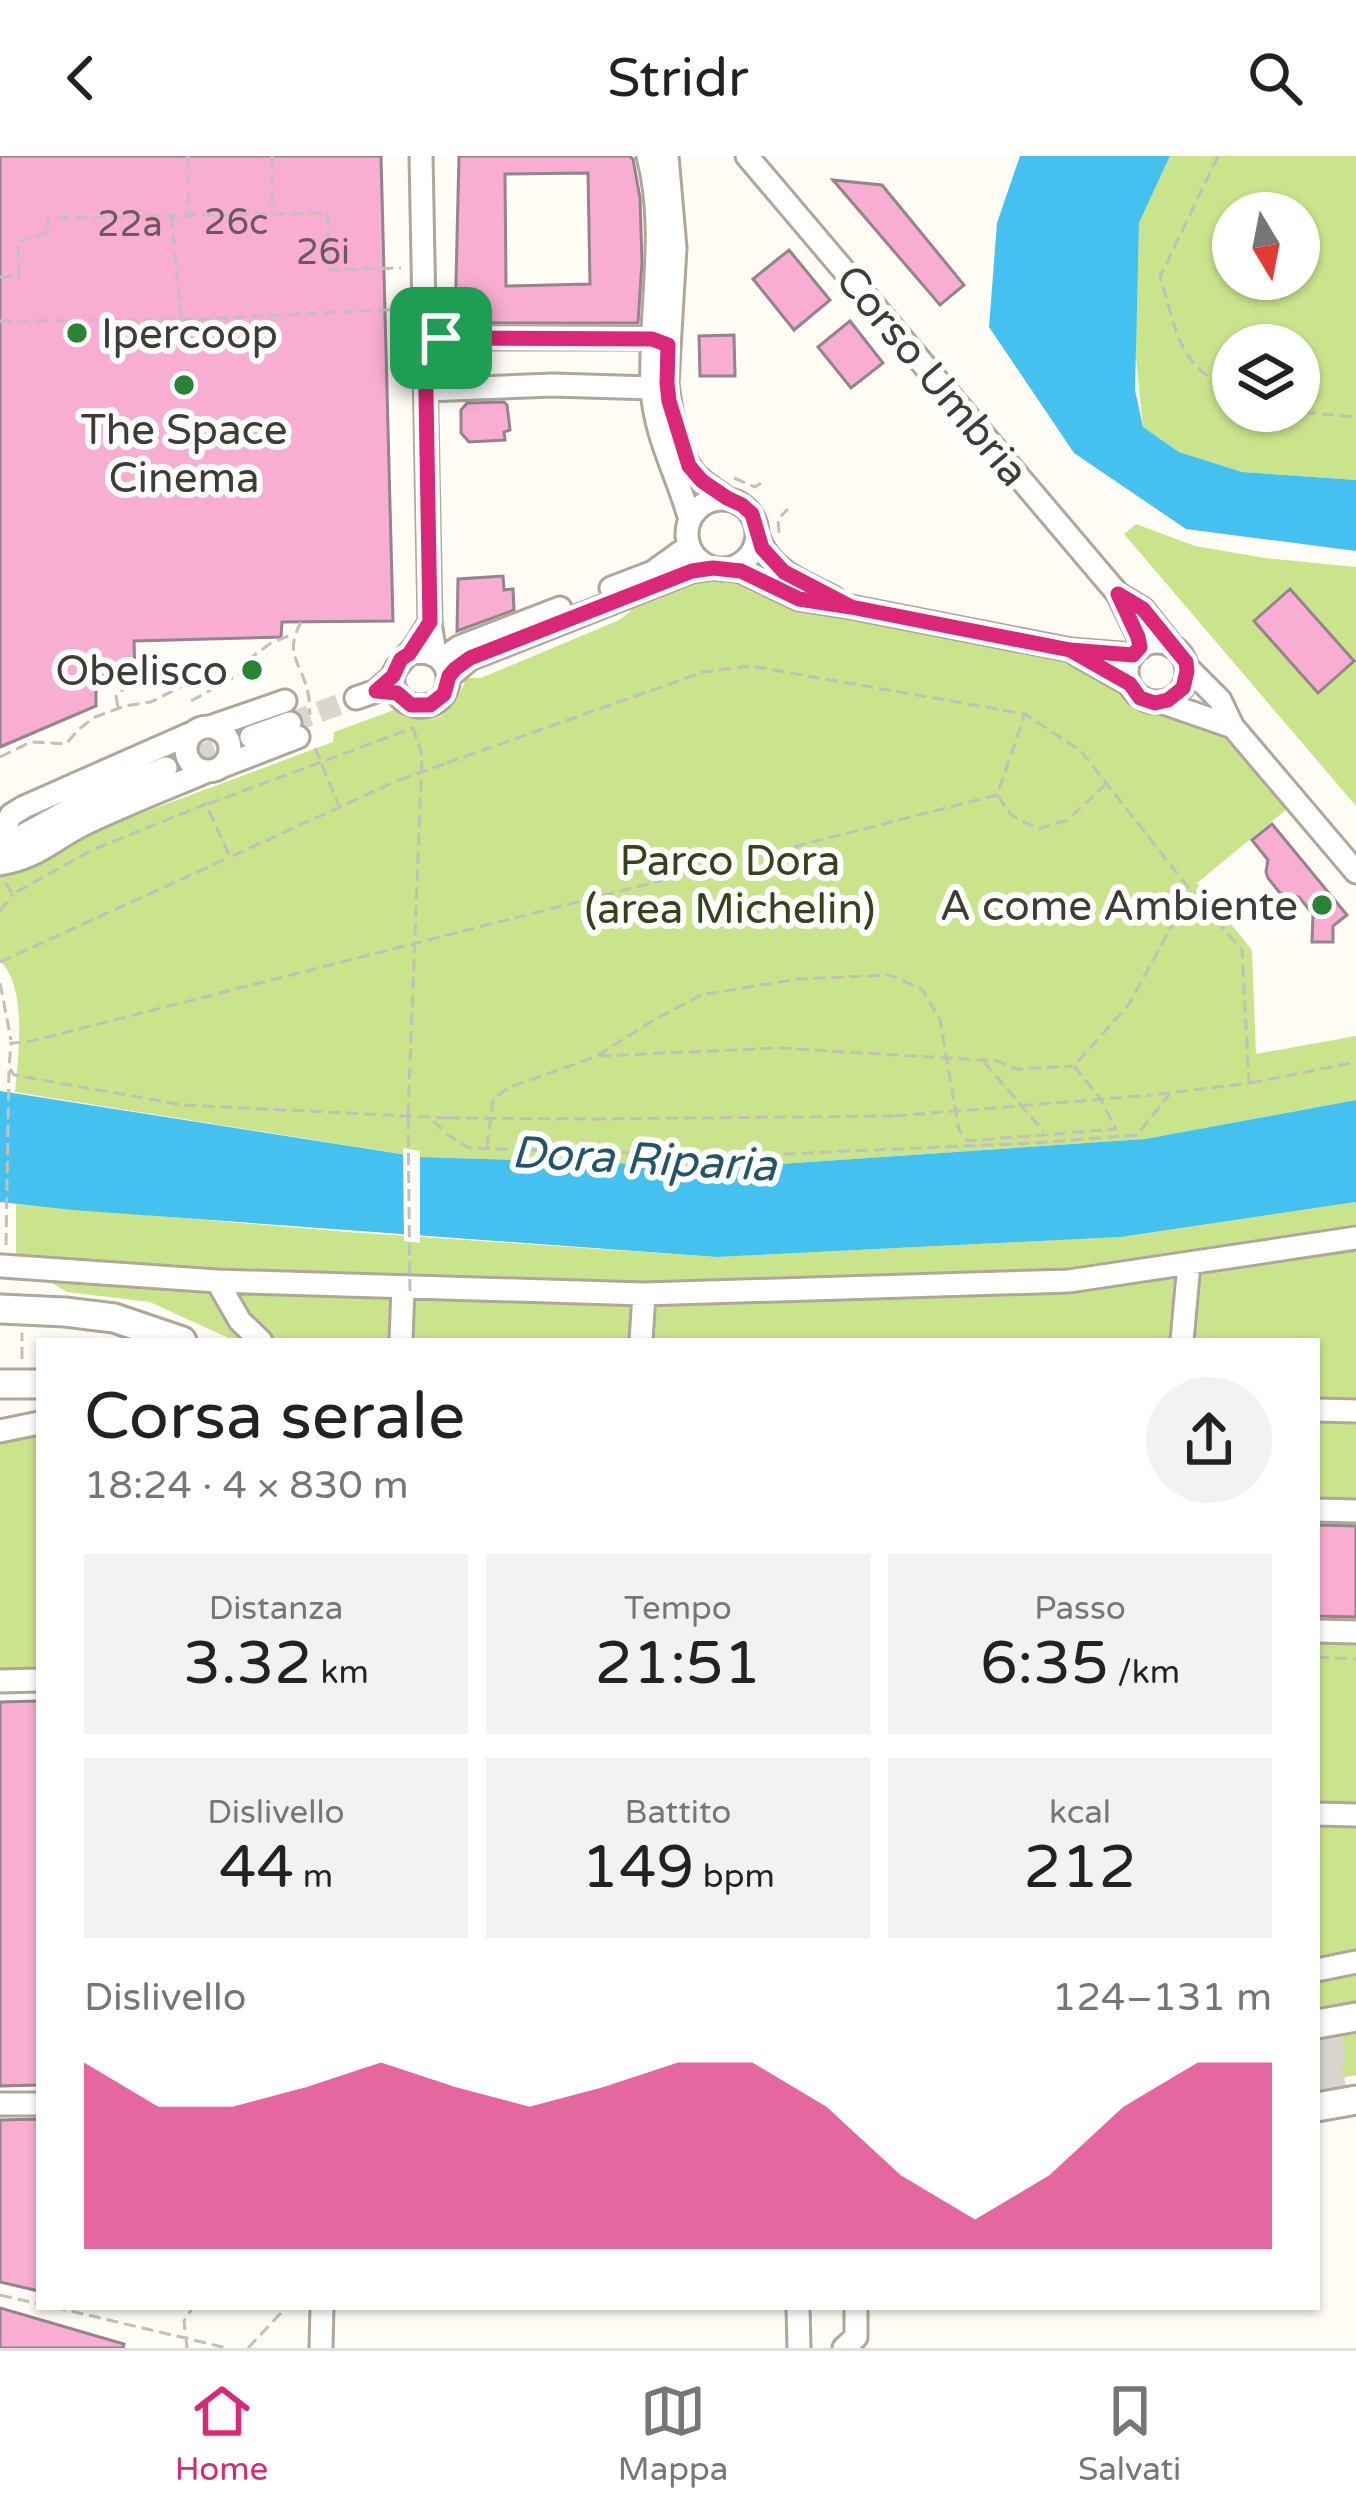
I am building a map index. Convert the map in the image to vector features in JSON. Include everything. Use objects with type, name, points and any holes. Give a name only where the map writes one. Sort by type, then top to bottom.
[{"type":"main road","points":[[7,1319],[64,1312],[114,1318],[173,1338]]},
{"type":"main road","points":[[7,1319],[115,1338]]},
{"type":"main road","points":[[1320,2023],[1356,2017]]},
{"type":"main road","points":[[1320,2106],[1356,2100]]},
{"type":"street","points":[[421,156],[430,622],[442,664],[444,694],[430,705],[411,705],[380,689],[409,654],[418,651],[442,664],[455,669],[477,656],[692,571],[742,563],[769,539]]},
{"type":"street","points":[[649,156],[660,342],[660,440],[690,520]]},
{"type":"street","points":[[660,342],[675,248],[667,156]]},
{"type":"street","name":"Corso Umbria","points":[[747,156],[1118,594],[1138,637],[1136,651]]},
{"type":"street","points":[[425,338],[660,342]]},
{"type":"street","points":[[426,391],[659,386]]},
{"type":"street","points":[[659,386],[689,466],[702,481],[752,514],[769,539],[768,558],[784,572],[851,607]]},
{"type":"street","points":[[727,498],[699,507],[690,520],[689,546],[703,564],[741,571],[799,599],[1070,650],[1136,651],[1157,642],[1173,646],[1220,700],[1233,727],[1356,872]]},
{"type":"street","points":[[442,664],[459,647],[652,572],[689,546]]},
{"type":"street","name":"Corso Umbria","points":[[1118,594],[1143,609],[1173,646]]},
{"type":"street","points":[[409,654],[430,622]]},
{"type":"street","points":[[1070,650],[1130,684]]},
{"type":"street","points":[[1136,651],[1127,672],[1140,698],[1233,727]]},
{"type":"street","points":[[1161,702],[1183,688],[1187,667]]},
{"type":"street","points":[[0,838],[11,815],[24,807],[202,729],[298,723]]},
{"type":"street","points":[[251,737],[298,723]]},
{"type":"street","points":[[0,861],[21,860],[79,826],[214,769],[298,723]]},
{"type":"street","points":[[202,729],[224,733],[231,746],[230,754],[214,769],[198,770],[188,759],[186,745],[202,729]]},
{"type":"street","points":[[0,848],[89,799],[166,768]]},
{"type":"street","points":[[0,861],[25,835]]},
{"type":"street","points":[[2,1266],[407,1292],[644,1294],[1069,1281],[1356,1238]]},
{"type":"street","points":[[1182,1338],[1189,1264]]},
{"type":"street","points":[[217,1282],[240,1321],[258,1338]]},
{"type":"street","points":[[401,1338],[407,1292]]},
{"type":"street","points":[[640,1338],[644,1294]]},
{"type":"street","points":[[1320,1410],[1356,1411]]},
{"type":"street","points":[[0,1431],[36,1425]]},
{"type":"street","points":[[1320,1510],[1356,1510]]},
{"type":"street","points":[[1320,1631],[1356,1632]]},
{"type":"street","points":[[0,1681],[36,1680]]},
{"type":"street","points":[[1320,1814],[1356,1815]]},
{"type":"street","points":[[1320,1969],[1356,1961]]},
{"type":"street","points":[[1320,2035],[1356,2028]]},
{"type":"street","points":[[0,2104],[36,2104]]},
{"type":"street","points":[[321,2348],[322,2310]]},
{"type":"street","points":[[798,2310],[799,2348]]},
{"type":"street","points":[[844,2348],[856,2337],[856,2310]]},
{"type":"path","points":[[188,156],[189,215]]},
{"type":"path","points":[[272,156],[272,213]]},
{"type":"path","points":[[1212,381],[1185,356],[1160,278],[1218,156]]},
{"type":"path","points":[[0,277],[19,276],[19,242],[48,232],[48,218],[272,213],[327,213],[330,270],[409,268]]},
{"type":"path","points":[[171,216],[182,320]]},
{"type":"path","points":[[0,321],[182,320],[405,309],[409,298]]},
{"type":"path","points":[[1320,414],[1356,417]]},
{"type":"path","points":[[769,539],[788,509]]},
{"type":"path","points":[[301,622],[292,652],[308,691],[298,723],[339,807]]},
{"type":"path","points":[[190,701],[247,670],[253,656],[295,633]]},
{"type":"path","points":[[119,708],[116,696],[144,665]]},
{"type":"path","points":[[0,962],[399,781],[703,672],[751,666],[1025,714],[1081,752],[1242,950],[1249,1083]]},
{"type":"path","points":[[0,757],[31,742],[66,744],[95,717],[151,702],[186,684]]},
{"type":"path","points":[[997,795],[1025,714]]},
{"type":"path","points":[[0,911],[14,894],[92,850],[415,728]]},
{"type":"path","points":[[407,1292],[408,1117],[422,755]]},
{"type":"path","points":[[997,795],[1011,815],[1038,829],[1068,820],[1106,783]]},
{"type":"path","points":[[11,1043],[997,795]]},
{"type":"path","points":[[206,804],[230,857]]},
{"type":"path","points":[[0,877],[14,894]]},
{"type":"path","points":[[595,1057],[778,1048],[998,1060],[1016,1069],[1075,1066],[1129,1004],[1191,891]]},
{"type":"path","points":[[487,1147],[493,1099],[510,1087],[595,1057],[700,995],[799,980],[890,975],[922,989],[940,1020],[959,1130],[968,1142],[1117,1130],[1075,1066]]},
{"type":"path","points":[[0,983],[11,1043],[5,1203]]},
{"type":"path","points":[[982,1060],[1045,1133]]},
{"type":"path","points":[[9,1067],[14,1075],[182,1105],[431,1119],[594,1119],[895,1116],[1170,1094],[1356,1062]]},
{"type":"path","points":[[431,1119],[469,1148],[738,1156],[1137,1135],[1170,1094]]},
{"type":"path","points":[[7,1319],[20,1384]]},
{"type":"path","points":[[1320,1657],[1356,1659]]},
{"type":"path","points":[[0,2295],[36,2303]]},
{"type":"path","points":[[67,2310],[227,2348]]},
{"type":"path","points":[[187,2348],[184,2321],[191,2310]]},
{"type":"path","points":[[248,2348],[282,2310]]},
{"type":"green space","points":[[1170,156],[1356,156],[1356,480],[1242,472],[1179,452],[1143,427],[1135,348],[1139,223]]},
{"type":"green space","points":[[1136,524],[1195,546],[1356,567],[1356,806],[1124,534]]},
{"type":"green space","name":"Parco Dora (area Michelin)","points":[[718,578],[738,579],[788,595],[803,611],[1085,664],[1113,678],[1149,707],[1206,717],[1287,809],[1197,883],[1252,950],[1256,1054],[1356,1036],[1356,1100],[1145,1139],[736,1167],[420,1157],[15,1092],[18,1005],[9,973],[0,961],[0,878],[91,832],[333,742],[334,732],[394,710],[420,719],[440,716],[454,703],[466,678],[481,678],[617,621],[657,593]]},
{"type":"green space","points":[[1356,1202],[1356,2075],[1320,2082],[1320,1338],[228,1338],[150,1302],[67,1292],[16,1262],[16,1204],[717,1257],[1121,1237]]},
{"type":"green space","points":[[36,1430],[36,1676],[0,1676],[0,1436]]},
{"type":"water","points":[[1020,156],[1170,156],[1139,223],[1135,390],[1143,427],[1179,452],[1242,472],[1356,480],[1356,551],[1186,529],[1074,453],[989,327],[997,223]]},
{"type":"water","points":[[0,1091],[420,1157],[736,1167],[1145,1139],[1356,1100],[1356,1202],[1121,1237],[717,1257],[73,1210],[0,1202]]},
{"type":"pier","points":[[403,1148],[420,1151],[420,1243],[404,1241]]},
{"type":"building","points":[[0,156],[381,156],[393,621],[282,622],[281,637],[134,641],[135,675],[96,676],[96,706],[0,747]]},
{"type":"building","points":[[459,156],[633,159],[642,262],[638,323],[455,323]],"holes":[[[588,173],[590,284],[506,286],[505,174]]]},
{"type":"building","points":[[833,180],[882,185],[964,285],[940,305]]},
{"type":"building","points":[[789,250],[830,300],[794,330],[753,279]]},
{"type":"building","points":[[850,321],[883,363],[851,388],[818,347]]},
{"type":"building","points":[[734,335],[735,376],[700,376],[699,336]]},
{"type":"building","points":[[504,402],[510,430],[504,432],[505,440],[469,442],[461,433],[461,410],[467,403]]},
{"type":"building","points":[[503,576],[504,590],[513,589],[514,610],[457,631],[458,579]]},
{"type":"building","points":[[1290,589],[1354,661],[1318,693],[1254,621]]},
{"type":"building","name":"A come Ambiente","points":[[1272,824],[1347,915],[1333,926],[1333,942],[1312,942],[1313,914],[1299,897],[1280,893],[1268,878],[1268,860],[1252,840]]},
{"type":"building","points":[[1320,1525],[1356,1526],[1356,1617],[1320,1616]]},
{"type":"building","points":[[36,1701],[36,2085],[0,2086],[0,1702]]},
{"type":"building","points":[[36,2119],[36,2290],[0,2282],[0,2120]]},
{"type":"building","points":[[0,2308],[124,2344],[123,2348],[0,2348]]},
{"type":"tunnel","points":[[290,723],[356,698]]},
{"type":"tunnel","points":[[166,768],[251,737]]},
{"type":"tunnel","points":[[1320,2050],[1356,2044]]},
{"type":"tunnel","points":[[1320,2077],[1356,2071]]},
{"type":"place","name":"Ipercoop","points":[[77,333]]},
{"type":"place","name":"The Space Cinema","points":[[184,385]]},
{"type":"place","name":"Obelisco","points":[[252,670]]},
{"type":"place","name":"A come Ambiente","points":[[1322,905]]},
{"type":"route","points":[[441,338],[425,338],[430,622],[393,676],[376,691],[397,693],[411,705],[430,705],[444,694],[449,676],[470,658],[692,571],[713,568],[741,571],[799,599],[1070,650],[1130,684],[1149,702],[1168,700],[1183,688],[1187,671],[1181,654],[1143,609],[1118,594],[1138,637],[1140,647],[1133,655],[1070,650],[851,607],[784,572],[762,548],[752,514],[702,481],[689,466],[669,401],[668,345],[652,339],[441,338]]},
{"type":"water label","name":"Dora Riparia","points":[[644,1158]]}]
